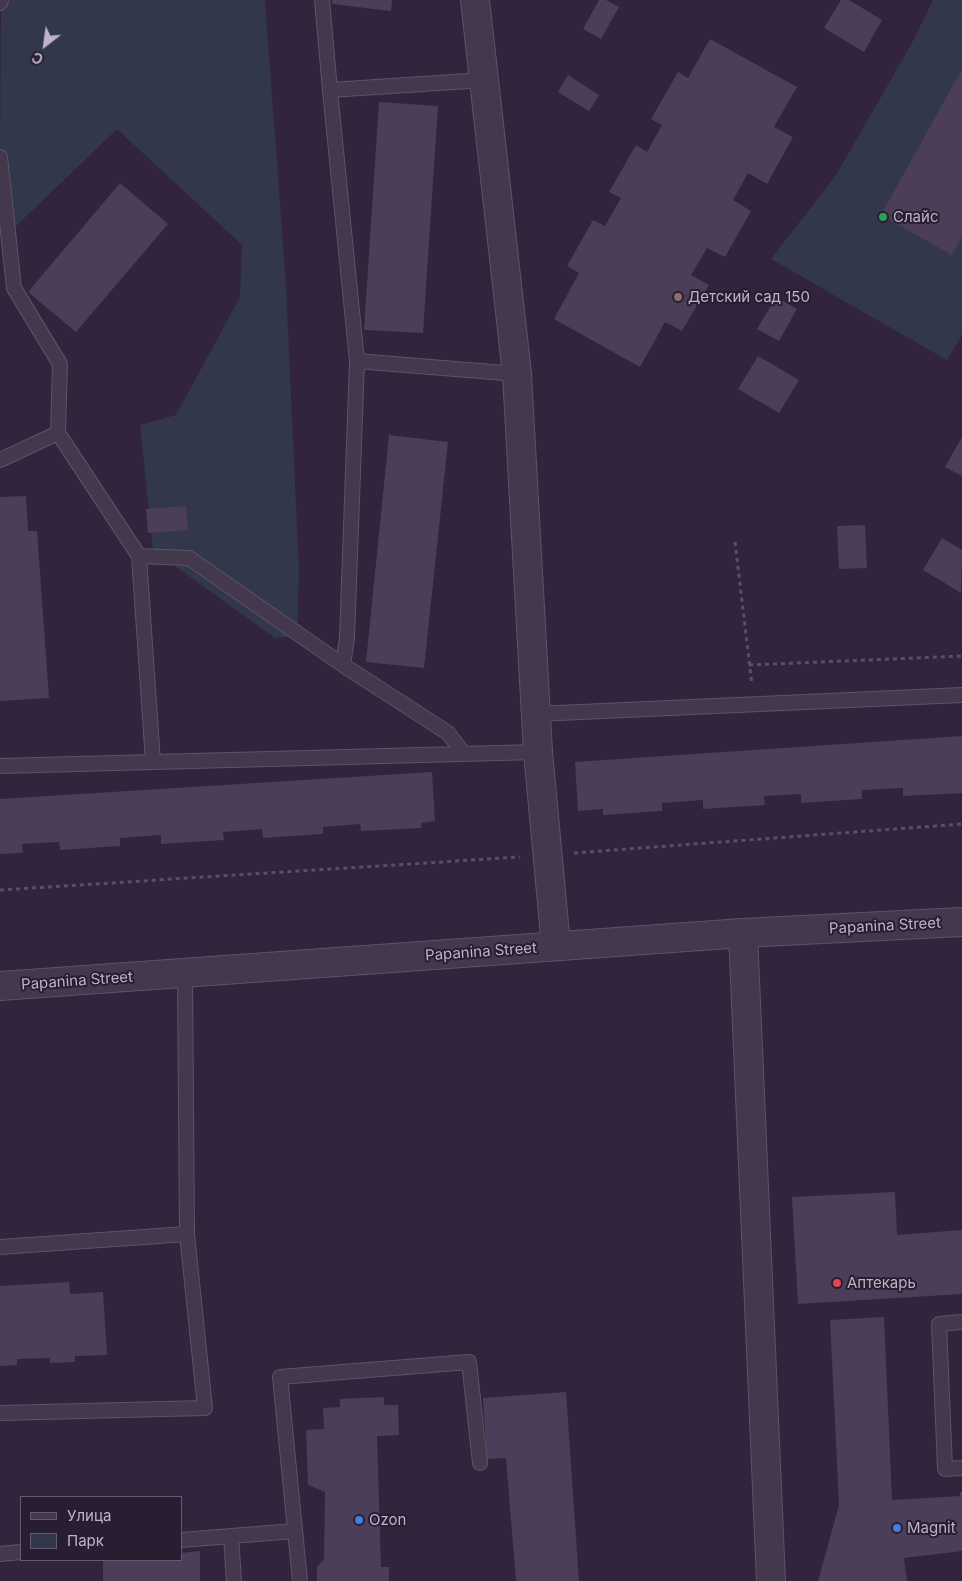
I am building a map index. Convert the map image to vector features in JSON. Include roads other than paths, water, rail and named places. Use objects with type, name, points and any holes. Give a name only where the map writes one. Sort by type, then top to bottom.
[{"type":"street","points":[[475,0],[516,374],[538,752],[556,946]]},
{"type":"street","name":"Papanina Street","points":[[0,986],[742,933],[962,922]]},
{"type":"street","points":[[742,933],[771,1581]]},
{"type":"lane","points":[[322,0],[357,361],[347,638],[343,665]]},
{"type":"lane","points":[[330,90],[484,80]]},
{"type":"lane","points":[[0,157],[14,288],[60,364],[58,433],[139,556],[153,762]]},
{"type":"lane","points":[[357,361],[516,374]]},
{"type":"lane","points":[[0,460],[58,433]]},
{"type":"lane","points":[[139,556],[189,558],[343,665],[448,733],[464,754]]},
{"type":"lane","points":[[536,714],[962,695]]},
{"type":"lane","points":[[0,766],[538,752]]},
{"type":"lane","points":[[0,1413],[205,1408],[187,1234],[185,973]]},
{"type":"lane","points":[[0,1247],[187,1234]]},
{"type":"lane","points":[[962,1322],[938,1324],[945,1469],[962,1468]]},
{"type":"lane","points":[[300,1581],[280,1377],[469,1362],[480,1463]]},
{"type":"lane","points":[[182,1540],[296,1531]]},
{"type":"lane","points":[[231,1536],[234,1581]]},
{"type":"lane","points":[[0,1554],[20,1552]]},
{"type":"place","name":"Слайс","points":[[883,217]]},
{"type":"place","name":"Детский сад 150","points":[[678,297]]},
{"type":"place","name":"Аптекарь","points":[[837,1283]]},
{"type":"place","name":"Ozon","points":[[359,1520]]},
{"type":"place","name":"Magnit","points":[[897,1528]]}]
